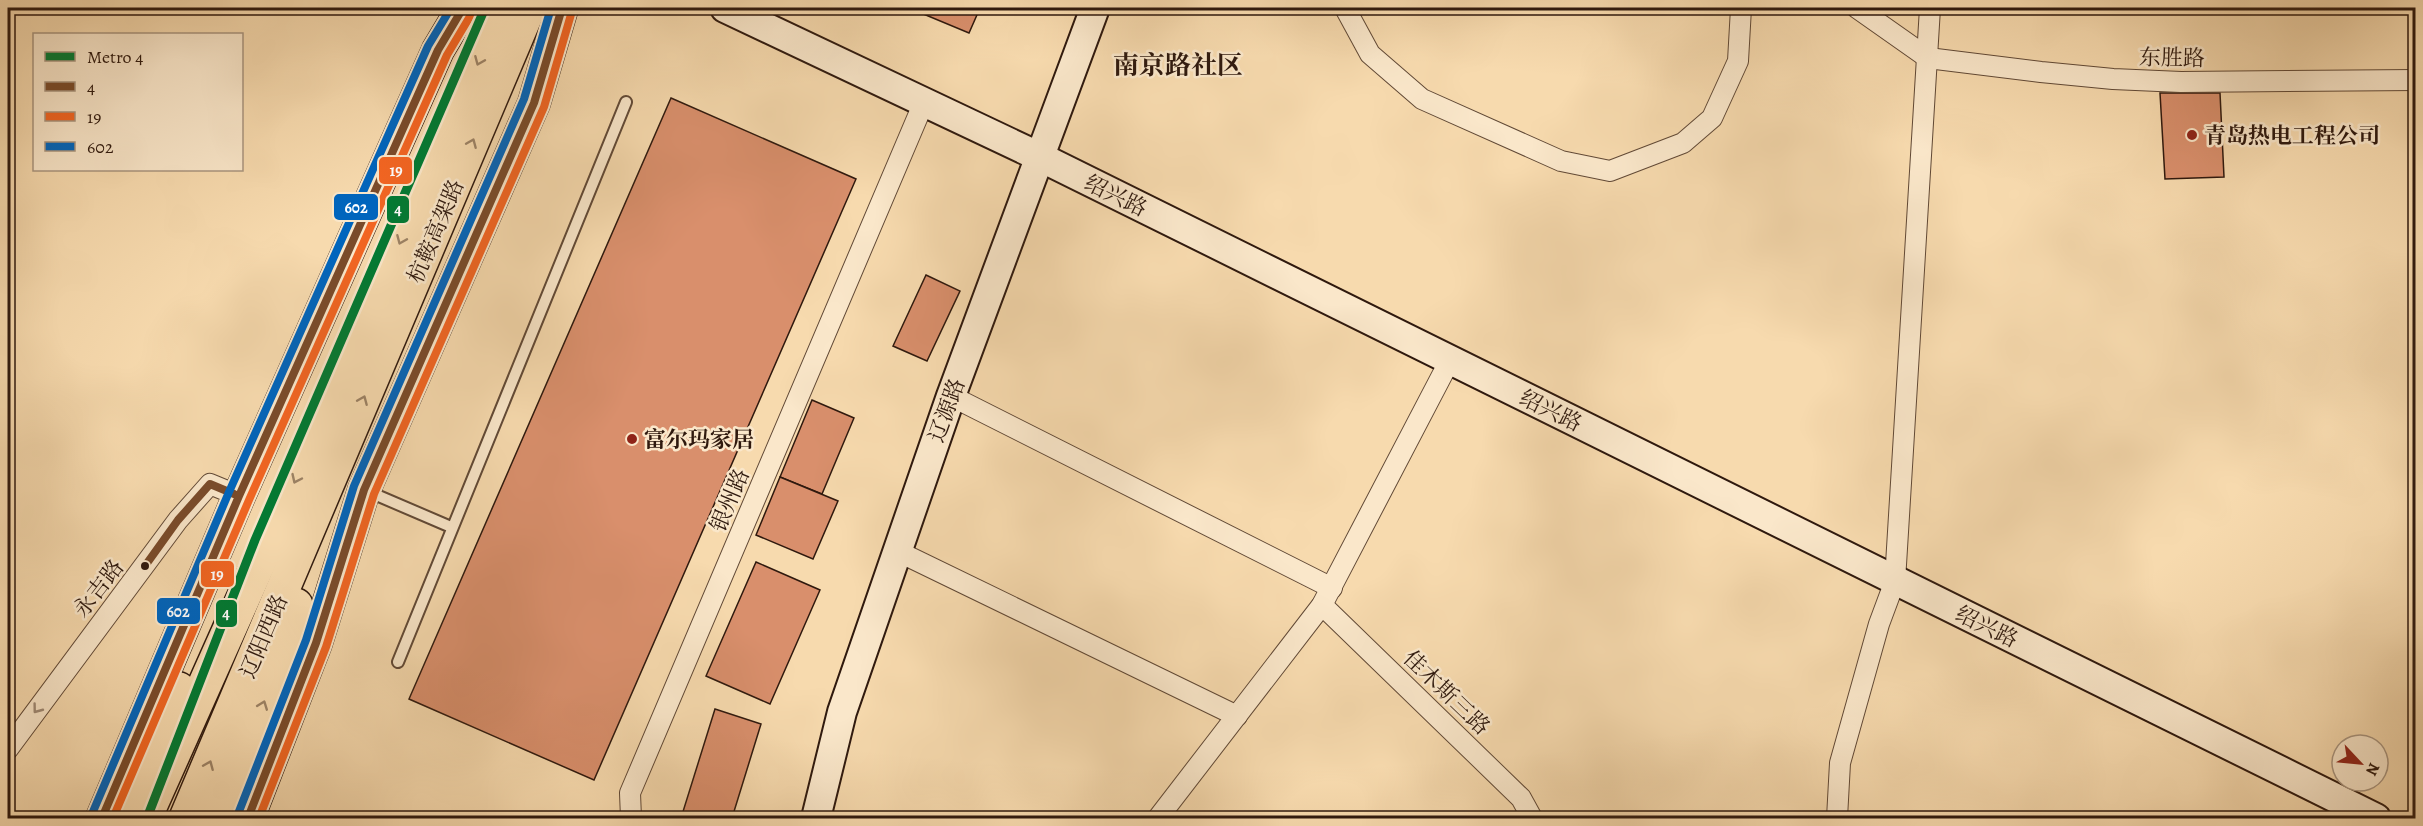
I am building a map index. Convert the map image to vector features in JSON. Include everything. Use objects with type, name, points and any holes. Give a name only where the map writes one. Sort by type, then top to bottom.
[{"type":"highway","name":"杭鞍高架路","points":[[327,448],[502,8]]},
{"type":"highway","name":"杭鞍高架路","points":[[327,448],[529,8]]},
{"type":"highway","name":"辽阳西路","points":[[144,819],[279,516],[327,448]]},
{"type":"highway","name":"辽阳西路","points":[[186,819],[327,448]]},
{"type":"highway","points":[[218,819],[278,666],[327,448]]},
{"type":"highway","points":[[120,819],[145,756],[211,627],[279,516]]},
{"type":"main road","points":[[102,819],[239,496],[433,61],[463,8]]},
{"type":"main road","points":[[248,819],[316,643],[364,490],[534,103],[562,8]]},
{"type":"street","name":"绍兴路","points":[[724,8],[1040,157],[2376,819]]},
{"type":"street","name":"辽源路","points":[[816,819],[842,712],[897,551],[951,396],[1095,8]]},
{"type":"street","points":[[1345,8],[1370,54],[1422,99],[1561,161],[1610,171],[1683,143],[1712,118],[1738,61],[1741,8]]},
{"type":"street","points":[[1857,8],[1928,58]]},
{"type":"street","points":[[1837,819],[1840,763],[1879,624],[1895,581],[1930,8]]},
{"type":"street","name":"东胜路","points":[[1928,58],[2113,79],[2181,82],[2415,80]]},
{"type":"street","name":"银州路","points":[[631,819],[630,793],[924,102]]},
{"type":"street","points":[[1158,819],[1322,605],[1450,360]]},
{"type":"street","points":[[951,396],[1332,588]]},
{"type":"street","name":"永吉路","points":[[8,749],[178,520],[210,484],[239,496]]},
{"type":"street","points":[[897,551],[1237,716]]},
{"type":"street","name":"佳木斯三路","points":[[1322,605],[1521,798],[1532,819]]},
{"type":"lane","points":[[398,662],[451,527],[626,102]]},
{"type":"lane","points":[[364,490],[451,527]]},
{"type":"building","points":[[909,8],[980,8],[969,33]]},
{"type":"building","name":"青岛热电工程公司","points":[[2160,93],[2220,93],[2224,177],[2165,179]]},
{"type":"building","name":"富尔玛家居","points":[[671,98],[856,179],[594,780],[409,699]]},
{"type":"building","points":[[926,275],[960,291],[927,361],[893,346]]},
{"type":"building","points":[[812,400],[854,418],[822,494],[780,477]]},
{"type":"building","points":[[780,477],[838,501],[813,559],[756,535]]},
{"type":"building","points":[[756,562],[820,590],[770,704],[706,676]]},
{"type":"building","points":[[715,709],[761,724],[732,818],[681,818]]},
{"type":"metro line","name":"4","points":[[147,818],[255,540],[485,8]]},
{"type":"transit line","name":"602","points":[[92,814],[229,492],[428,46],[451,8]]},
{"type":"transit line","name":"4","points":[[102,818],[239,496],[438,50],[463,8]]},
{"type":"transit line","name":"602","points":[[238,814],[306,640],[354,486],[524,99],[551,8]]},
{"type":"transit line","name":"4","points":[[248,818],[316,643],[364,490],[534,103],[562,8]]},
{"type":"transit line","name":"19","points":[[259,818],[326,647],[374,494],[544,107],[572,11]]},
{"type":"transit line","name":"19","points":[[113,818],[249,500],[447,55],[472,13]]},
{"type":"transit line","name":"4","points":[[145,566],[178,520],[210,484],[234,494]]},
{"type":"place","name":"青岛热电工程公司","points":[[2192,135]]},
{"type":"place","name":"富尔玛家居","points":[[632,439]]},
{"type":"district","name":"南京路社区","points":[[1178,65]]}]
